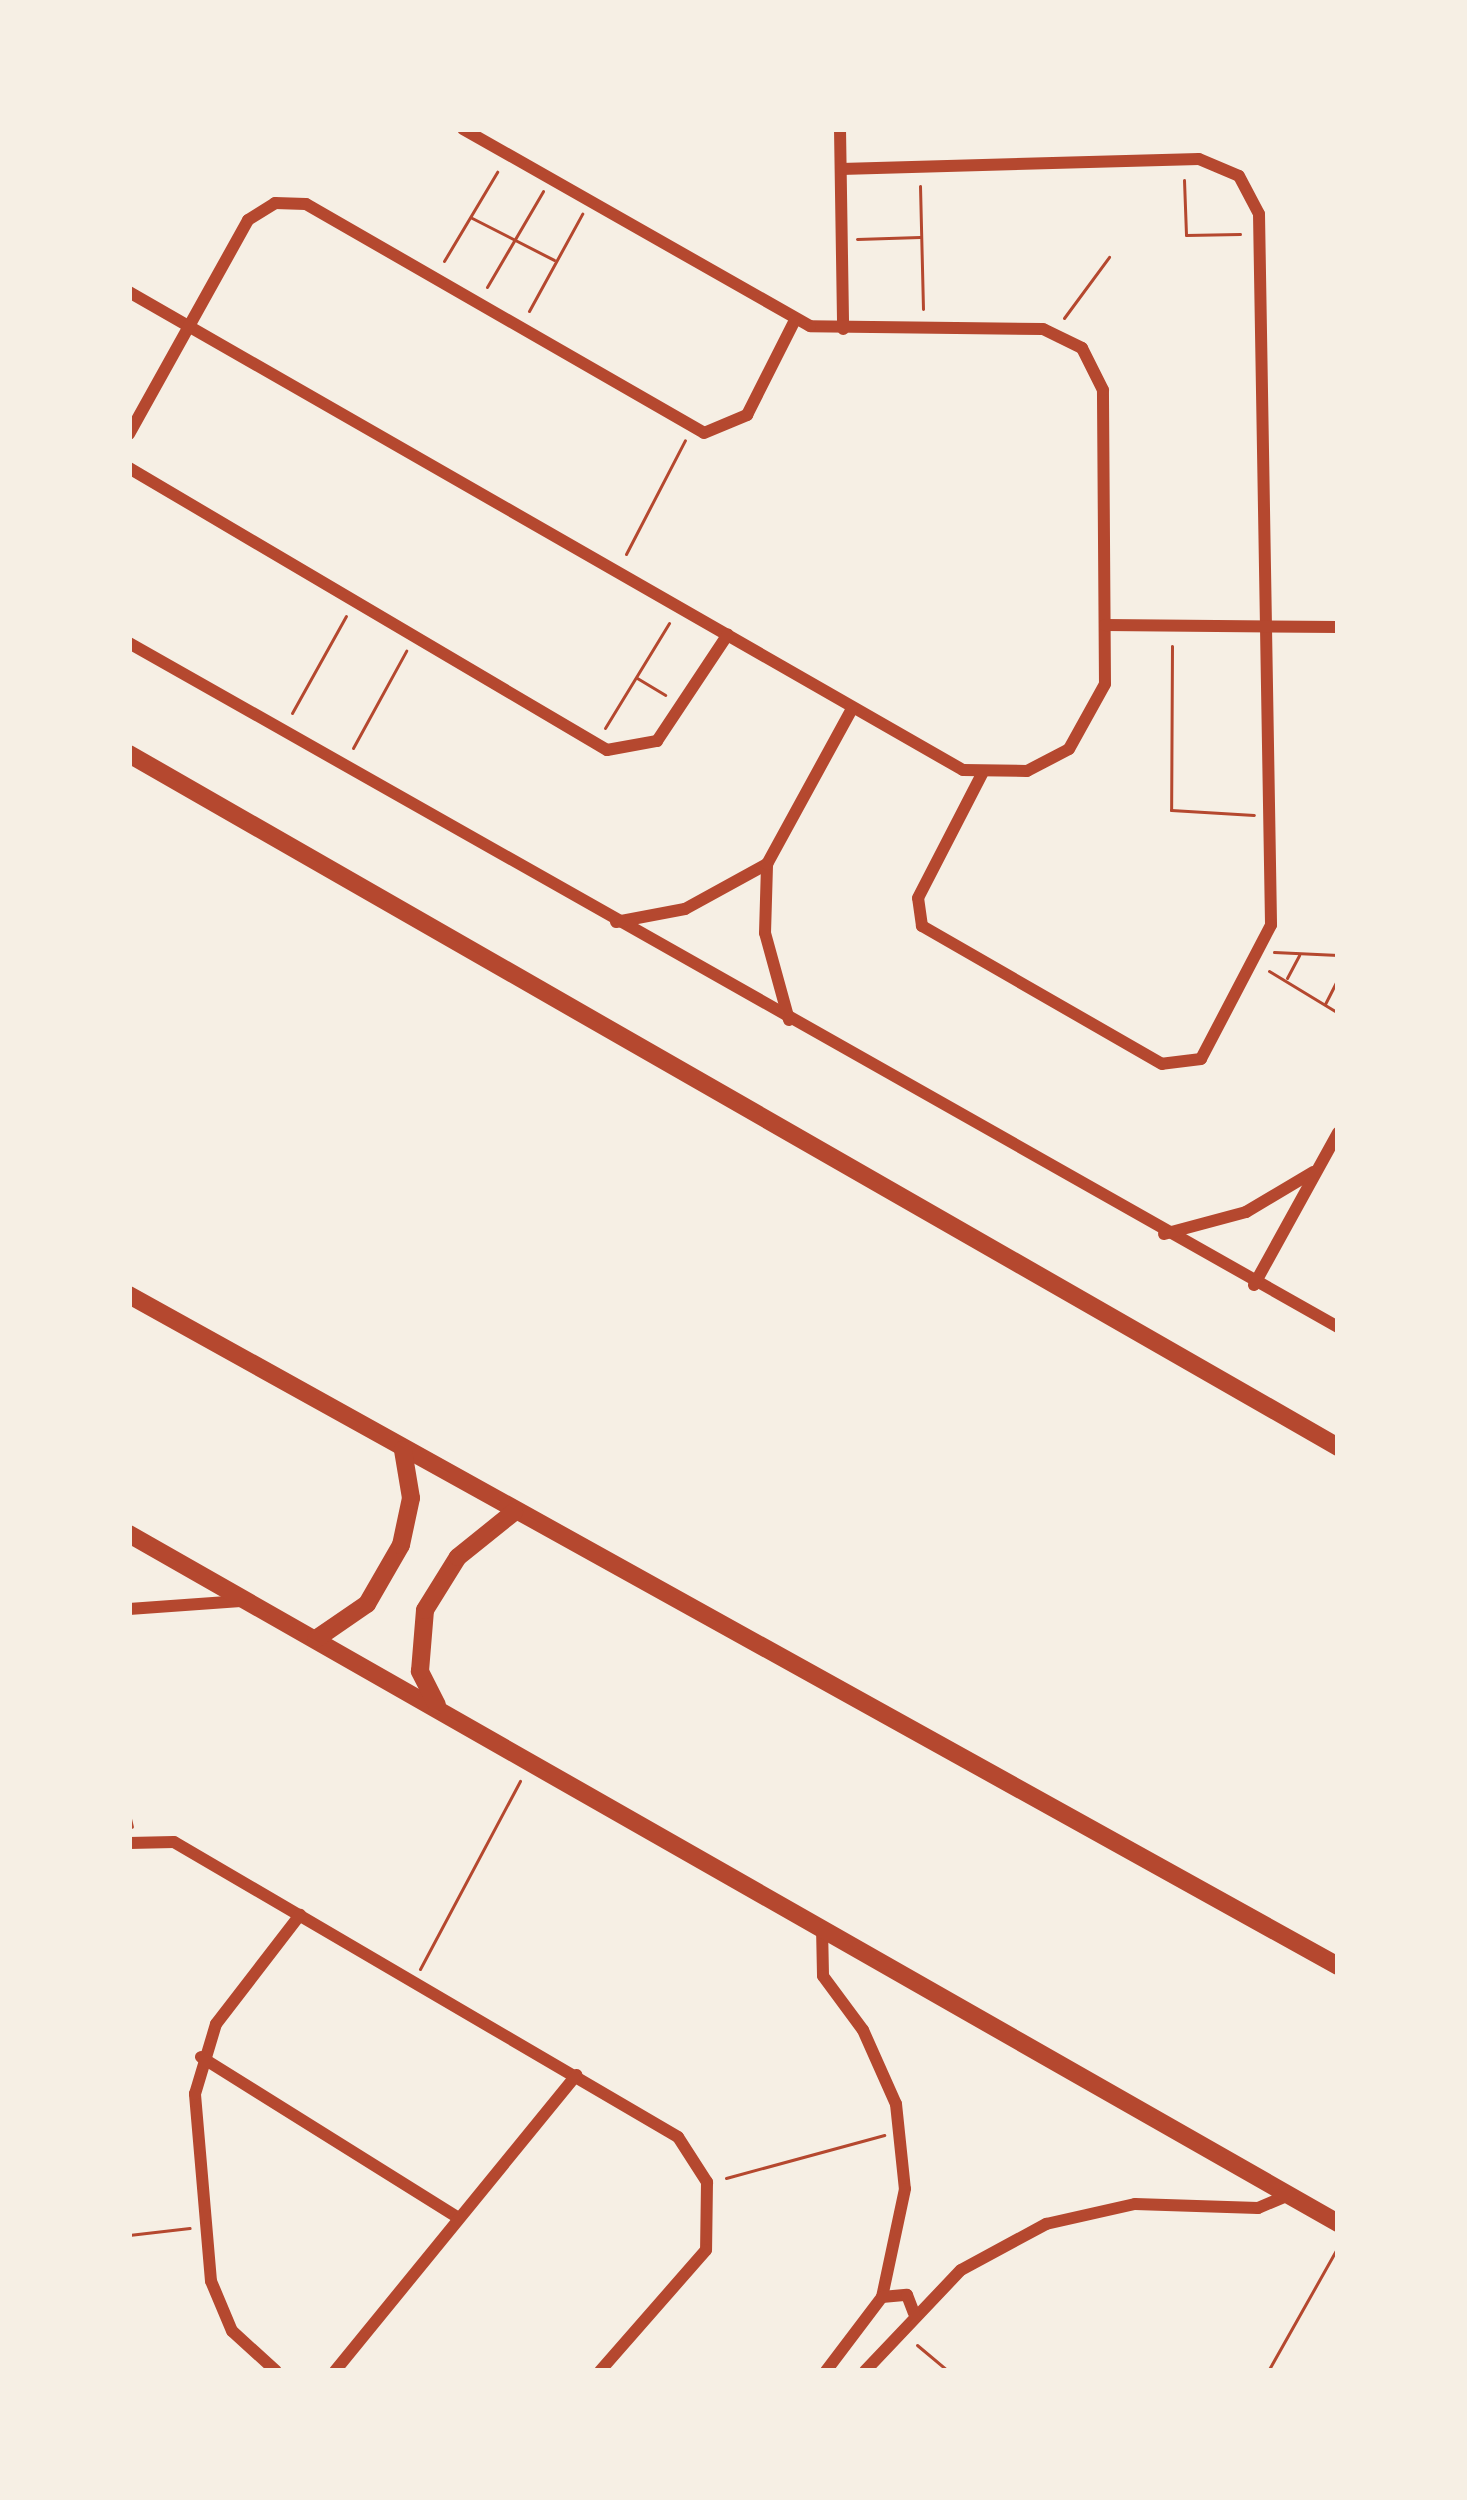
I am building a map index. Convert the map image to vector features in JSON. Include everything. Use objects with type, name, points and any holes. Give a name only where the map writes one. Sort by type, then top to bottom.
[{"type":"main road","points":[[129,754],[1338,1447]]},
{"type":"main road","points":[[129,1295],[1338,1966]]},
{"type":"main road","points":[[316,1639],[367,1604],[401,1545],[411,1498],[403,1450]]},
{"type":"main road","points":[[440,1709],[420,1671],[425,1610],[458,1557],[514,1512]]},
{"type":"main road","points":[[129,1534],[1338,2223]]},
{"type":"street","points":[[129,292],[852,709],[982,774],[1027,770],[1086,730],[1105,684],[1103,390],[1082,348],[1055,332],[843,329],[795,320],[463,129]]},
{"type":"street","points":[[840,129],[843,329]]},
{"type":"street","points":[[841,169],[1184,160],[1239,176],[1260,233],[1270,816],[1260,958],[1210,1049],[1175,1066],[929,933],[918,898],[982,774]]},
{"type":"street","points":[[129,434],[248,220],[275,203],[306,204],[692,428],[728,430],[747,416],[795,320]]},
{"type":"street","points":[[129,468],[352,604],[596,744],[646,748],[728,634]]},
{"type":"street","points":[[1105,626],[1338,627]]},
{"type":"street","points":[[129,643],[1253,1285],[1338,1327]]},
{"type":"street","points":[[790,1021],[769,956],[767,864],[852,709]]},
{"type":"street","points":[[616,922],[685,909],[767,864]]},
{"type":"street","points":[[1253,1285],[1338,1132]]},
{"type":"street","points":[[1164,1234],[1246,1212],[1318,1168]]},
{"type":"street","points":[[129,1609],[247,1600]]},
{"type":"street","points":[[129,1843],[174,1841],[677,2137],[707,2182],[706,2250],[600,2371]]},
{"type":"street","points":[[276,2371],[219,2306],[204,2226],[201,2057],[299,1915]]},
{"type":"street","points":[[822,1928],[819,1966],[876,2054],[901,2131],[903,2218],[882,2297],[826,2371]]},
{"type":"street","points":[[201,2057],[459,2218]]},
{"type":"street","points":[[334,2371],[576,2075]]},
{"type":"street","points":[[866,2371],[914,2313],[961,2270],[1046,2224],[1135,2204],[1258,2208],[1288,2195]]},
{"type":"street","points":[[882,2297],[907,2295],[914,2313]]},
{"type":"path","points":[[434,278],[508,154]]},
{"type":"path","points":[[1184,160],[1186,235],[1260,233]]},
{"type":"path","points":[[920,166],[924,329]]},
{"type":"path","points":[[477,304],[550,179]]},
{"type":"path","points":[[519,328],[589,202]]},
{"type":"path","points":[[471,217],[556,261]]},
{"type":"path","points":[[842,239],[921,237]]},
{"type":"path","points":[[1055,332],[1109,257]]},
{"type":"path","points":[[618,571],[692,428]]},
{"type":"path","points":[[282,731],[352,604]]},
{"type":"path","points":[[596,744],[679,606]]},
{"type":"path","points":[[1172,626],[1171,810],[1270,816]]},
{"type":"path","points":[[343,765],[413,639]]},
{"type":"path","points":[[636,677],[682,704]]},
{"type":"path","points":[[1285,981],[1299,953]]},
{"type":"path","points":[[1260,958],[1338,955]]},
{"type":"path","points":[[1260,958],[1285,981],[1338,1013]]},
{"type":"path","points":[[1325,1005],[1338,979]]},
{"type":"path","points":[[414,1981],[531,1760]]},
{"type":"path","points":[[707,2182],[901,2131]]},
{"type":"path","points":[[129,2235],[204,2226]]},
{"type":"path","points":[[1268,2371],[1338,2247]]},
{"type":"path","points":[[900,2330],[948,2371]]}]
